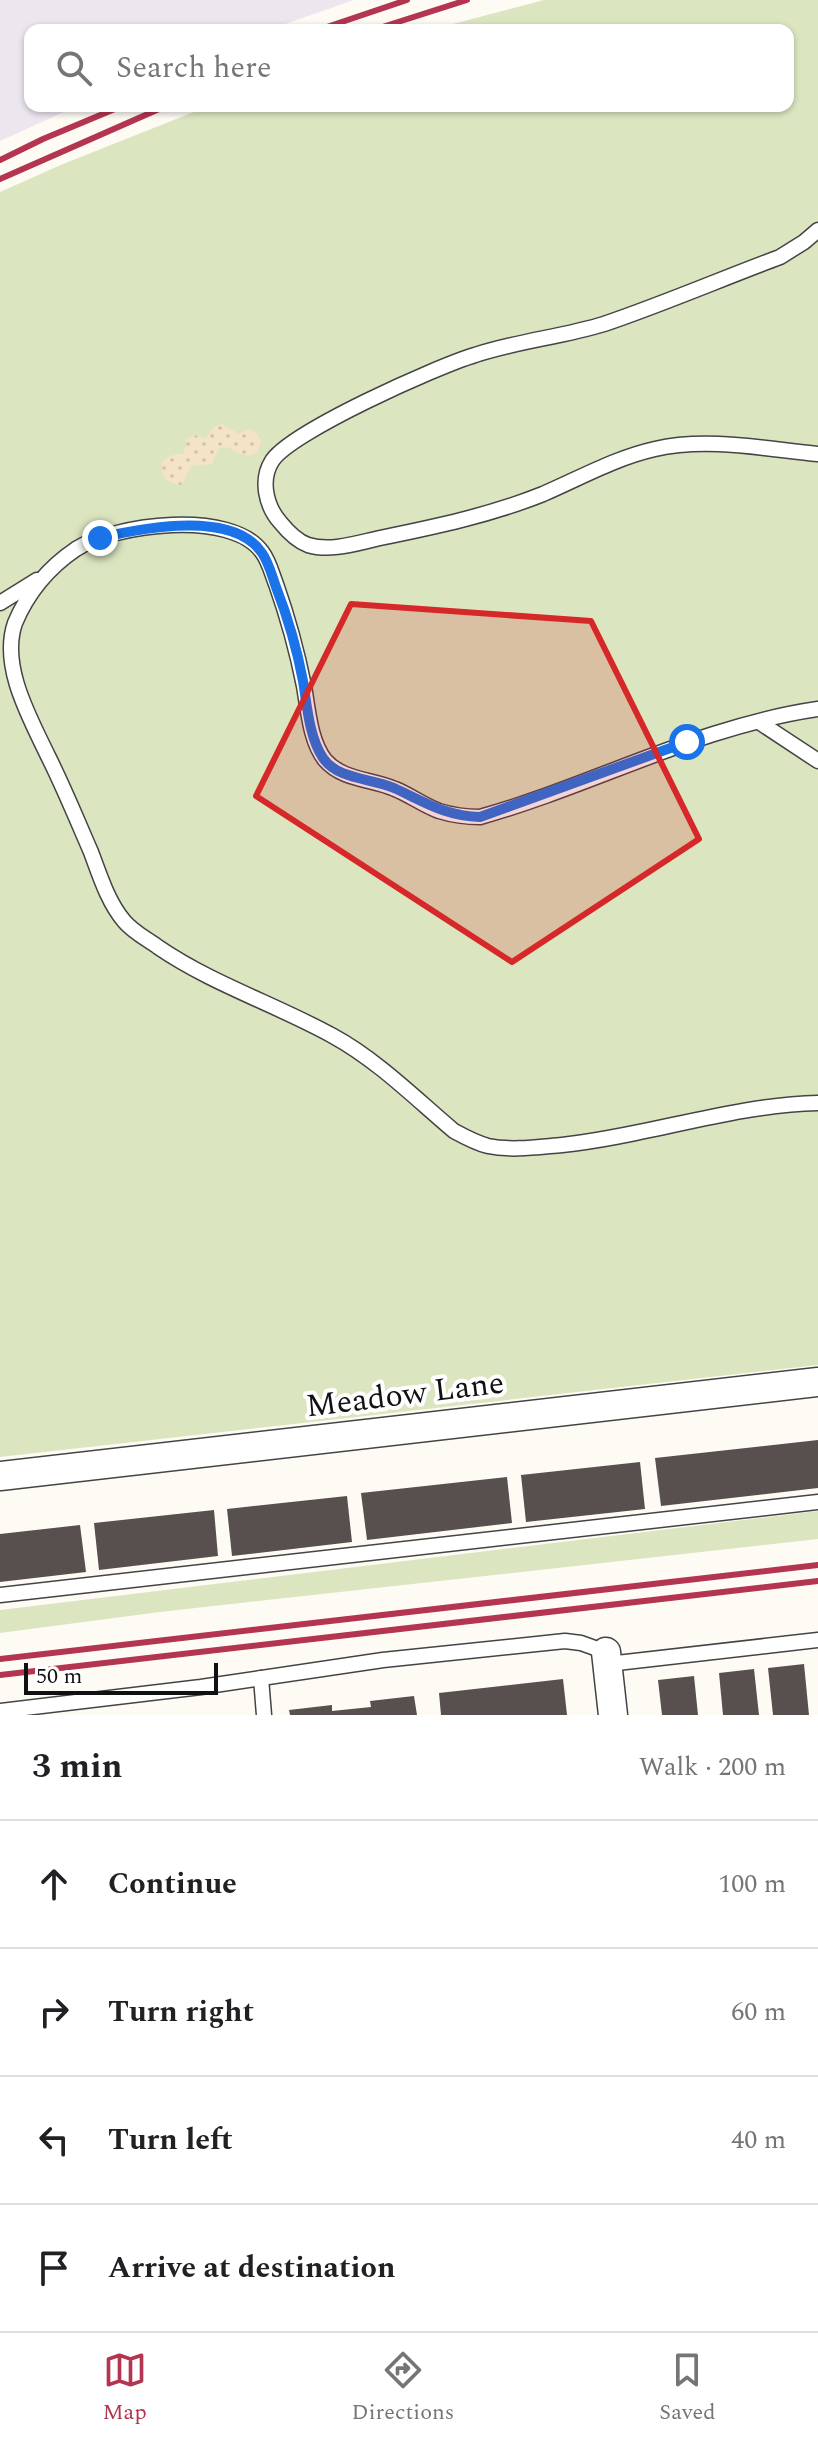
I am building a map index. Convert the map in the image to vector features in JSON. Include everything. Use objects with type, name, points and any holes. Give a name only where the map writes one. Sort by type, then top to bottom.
[{"type":"street","name":"Meadow Lane","points":[[0,1476],[818,1382]]},
{"type":"street","points":[[607,1658],[613,1715]]},
{"type":"lane","points":[[818,230],[780,257],[604,324],[473,355],[415,378],[287,446],[272,461],[266,480],[268,501],[277,519],[298,540],[323,548],[429,528],[494,510],[541,494],[627,456],[658,448],[738,446],[818,454]]},
{"type":"lane","points":[[0,603],[40,579],[79,547],[132,530],[174,525],[210,526],[250,541],[262,551],[269,565],[288,618],[309,716],[322,757],[335,769],[350,776],[394,788],[437,810],[462,817],[480,817],[497,812],[687,742],[790,713],[818,709]]},
{"type":"lane","points":[[40,579],[5,644],[15,683],[67,794],[116,911],[127,926],[181,963],[331,1035],[358,1051],[454,1131],[471,1141],[490,1146],[509,1148],[578,1143],[745,1110],[818,1103]]},
{"type":"lane","points":[[759,722],[818,761]]},
{"type":"lane","points":[[0,1595],[818,1502]]},
{"type":"lane","points":[[1,1712],[383,1660],[565,1641],[581,1643],[607,1658],[818,1640]]},
{"type":"lane","points":[[261,1678],[264,1715]]},
{"type":"highlighted area","points":[[351,604],[591,621],[699,839],[512,962],[256,796]]},
{"type":"shaded area","points":[[0,0],[354,0],[285,24],[24,24],[24,112],[64,112],[0,141]]},
{"type":"green space","points":[[544,0],[818,0],[818,1365],[0,1457],[0,192],[194,112],[794,112],[794,24],[453,24]]},
{"type":"green space","points":[[818,1511],[818,1539],[160,1612],[0,1633],[0,1610]]},
{"type":"sand","points":[[222,424],[239,434],[249,429],[256,432],[261,441],[258,452],[246,455],[230,448],[221,448],[212,464],[191,466],[182,485],[165,478],[162,466],[165,459],[184,453],[187,439],[193,435],[206,438],[214,427]]},
{"type":"building","points":[[818,1440],[818,1488],[661,1506],[655,1458]]},
{"type":"building","points":[[640,1462],[645,1509],[526,1522],[521,1475]]},
{"type":"building","points":[[507,1477],[512,1523],[367,1540],[361,1493]]},
{"type":"building","points":[[347,1496],[352,1542],[232,1556],[227,1509]]},
{"type":"building","points":[[214,1510],[218,1556],[99,1570],[94,1523]]},
{"type":"building","points":[[80,1525],[86,1572],[0,1582],[0,1534]]},
{"type":"building","points":[[804,1664],[809,1715],[773,1715],[768,1668]]},
{"type":"building","points":[[754,1669],[759,1715],[723,1715],[719,1673]]},
{"type":"building","points":[[694,1676],[698,1715],[662,1715],[658,1680]]},
{"type":"building","points":[[563,1679],[567,1715],[441,1715],[439,1693]]},
{"type":"building","points":[[414,1696],[417,1715],[290,1715],[289,1710],[332,1705],[332,1711],[371,1707],[370,1701]]},
{"type":"railway","points":[[336,24],[407,0]]},
{"type":"railway","points":[[392,24],[467,0]]},
{"type":"railway","points":[[0,160],[108,112]]},
{"type":"railway","points":[[0,179],[152,112]]},
{"type":"railway","points":[[0,1659],[818,1565]]},
{"type":"railway","points":[[0,1675],[818,1581]]},
{"type":"route","points":[[100,538],[174,525],[210,526],[250,541],[262,551],[269,565],[288,618],[309,716],[322,757],[335,769],[350,776],[394,788],[437,810],[462,817],[480,817],[687,742]]}]
